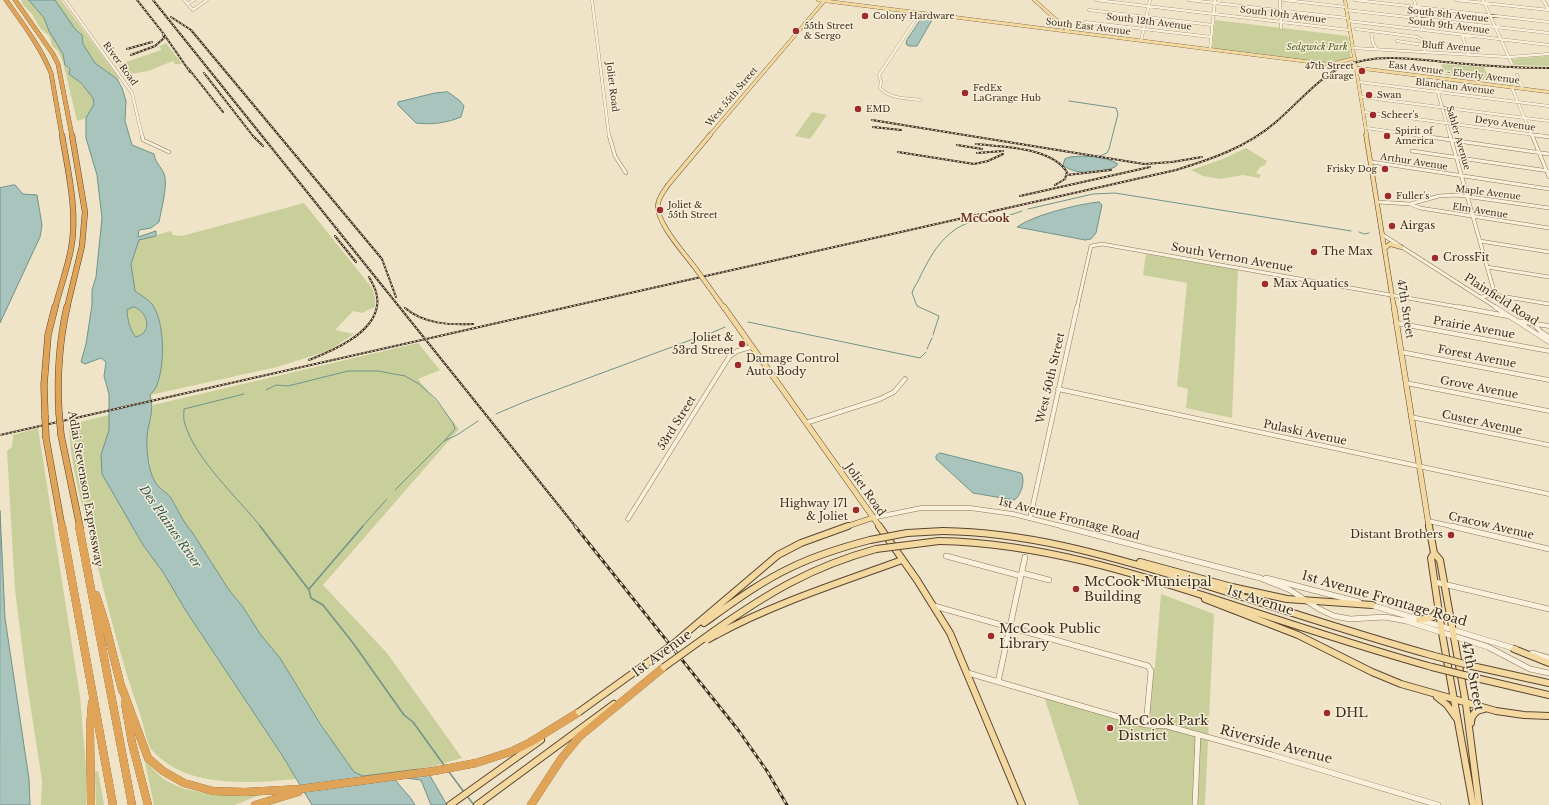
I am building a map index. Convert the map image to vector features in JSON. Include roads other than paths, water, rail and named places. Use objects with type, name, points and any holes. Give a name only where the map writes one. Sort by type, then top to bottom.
[{"type":"highway","points":[[6,0],[42,52],[49,69],[73,198],[71,248],[48,335],[44,385],[46,438],[113,805]]},
{"type":"highway","name":"Adlai Stevenson Expressway","points":[[15,0],[53,54],[58,64],[83,196],[84,227],[82,246],[63,324],[60,351],[57,384],[59,413],[61,435],[132,805]]},
{"type":"highway","points":[[89,575],[105,623],[122,688],[132,743],[148,805]]},
{"type":"highway","points":[[531,805],[561,759],[579,737],[664,667]]},
{"type":"highway","points":[[122,688],[148,758],[162,771],[184,783],[213,791],[274,795],[325,786],[434,771],[493,758],[529,743],[579,712]]},
{"type":"highway","points":[[91,805],[92,770],[89,726],[93,695]]},
{"type":"highway","points":[[255,805],[274,795]]},
{"type":"main road","points":[[814,0],[820,1],[820,6]]},
{"type":"main road","name":"South East Avenue","points":[[818,0],[1357,68]]},
{"type":"main road","name":"West 55th Street","points":[[657,206],[659,197],[668,185],[825,0]]},
{"type":"main road","points":[[1034,0],[1070,32]]},
{"type":"main road","name":"47th Street","points":[[1345,0],[1428,521],[1434,553],[1440,560],[1466,704],[1479,805]]},
{"type":"main road","points":[[1330,65],[1355,58]]},
{"type":"main road","name":"East Avenue - Eberly Avenue","points":[[1357,68],[1549,92]]},
{"type":"main road","name":"Joliet Road","points":[[657,206],[661,222],[806,423],[934,606],[950,633],[968,673],[1022,805]]},
{"type":"main road","points":[[1384,248],[1390,244],[1402,247]]},
{"type":"main road","points":[[450,805],[707,619],[759,569],[778,555],[801,543],[872,518]]},
{"type":"main road","name":"1st Avenue","points":[[707,619],[754,588],[782,572],[822,554],[870,540],[906,533],[943,531],[1000,533],[1066,546],[1161,572],[1350,632],[1431,655],[1472,666],[1549,683]]},
{"type":"main road","name":"1st Avenue","points":[[477,805],[664,667],[715,633],[767,594],[794,579],[839,560],[876,549],[939,541],[983,541],[1015,545],[1082,560],[1150,579],[1333,638],[1432,667],[1549,695]]},
{"type":"main road","points":[[1066,546],[1121,557],[1274,596],[1307,602],[1346,602],[1372,605]]},
{"type":"main road","name":"47th Street","points":[[1434,553],[1431,558],[1441,630],[1460,727],[1472,805]]},
{"type":"main road","points":[[715,633],[770,608],[902,560]]},
{"type":"main road","points":[[1150,579],[1293,632],[1384,677],[1429,693],[1487,709],[1524,716],[1549,716]]},
{"type":"main road","points":[[1419,620],[1433,617],[1438,610]]},
{"type":"main road","points":[[1514,649],[1549,662]]},
{"type":"main road","points":[[1429,693],[1442,700],[1452,710],[1460,727]]},
{"type":"main road","points":[[1471,744],[1471,718],[1476,711],[1487,709]]},
{"type":"street","name":"River Road","points":[[65,0],[132,93],[142,140],[169,152]]},
{"type":"street","points":[[184,0],[193,10],[207,0]]},
{"type":"street","points":[[188,4],[194,0]]},
{"type":"street","name":"Joliet Road","points":[[592,0],[609,138],[615,156],[626,173]]},
{"type":"street","name":"South 10th Avenue","points":[[1096,0],[1349,30]]},
{"type":"street","points":[[1141,41],[1150,0]]},
{"type":"street","name":"South 9th Avenue","points":[[1189,0],[1215,1],[1391,26],[1549,45]]},
{"type":"street","points":[[1280,0],[1281,28]]},
{"type":"street","name":"South 8th Avenue","points":[[1284,0],[1549,33]]},
{"type":"street","points":[[1355,0],[1549,22]]},
{"type":"street","points":[[1414,0],[1423,30]]},
{"type":"street","points":[[1456,0],[1549,10]]},
{"type":"street","points":[[1543,0],[1549,10]]},
{"type":"street","points":[[1210,50],[1215,1]]},
{"type":"street","points":[[1484,2],[1512,64]]},
{"type":"street","points":[[1089,10],[1212,25]]},
{"type":"street","points":[[920,13],[879,73],[882,82],[880,88],[888,95],[920,100]]},
{"type":"street","name":"South 12th Avenue","points":[[1085,22],[1211,37]]},
{"type":"street","points":[[1391,26],[1393,33]]},
{"type":"street","points":[[1356,29],[1419,37],[1425,52]]},
{"type":"street","points":[[1371,31],[1374,44],[1377,49]]},
{"type":"street","points":[[1462,35],[1469,55]]},
{"type":"street","points":[[1397,42],[1423,45]]},
{"type":"street","name":"Bluff Avenue","points":[[1353,48],[1509,57],[1549,54]]},
{"type":"street","points":[[1517,75],[1524,89]]},
{"type":"street","name":"Sahler Avenue","points":[[1434,78],[1495,295]]},
{"type":"street","name":"Blanchan Avenue","points":[[1359,82],[1549,106]]},
{"type":"street","points":[[1512,88],[1538,152],[1548,170],[1549,177]]},
{"type":"street","points":[[1361,97],[1549,121]]},
{"type":"street","name":"Deyo Avenue","points":[[1364,112],[1549,137]]},
{"type":"street","points":[[1366,128],[1549,154]]},
{"type":"street","points":[[1412,151],[1548,170]]},
{"type":"street","name":"Arthur Avenue","points":[[1372,162],[1549,189]]},
{"type":"street","name":"Maple Avenue","points":[[1378,202],[1410,204],[1439,196],[1467,196],[1549,208]]},
{"type":"street","name":"Elm Avenue","points":[[1410,204],[1420,208],[1549,228]]},
{"type":"street","name":"Plainfield Road","points":[[1383,235],[1549,342]]},
{"type":"street","points":[[1480,241],[1549,252]]},
{"type":"street","name":"South Vernon Avenue","points":[[1095,244],[1507,316]]},
{"type":"street","name":"West 50th Street","points":[[1030,518],[1091,246],[1095,244]]},
{"type":"street","points":[[1487,267],[1549,277]]},
{"type":"street","points":[[1480,297],[1486,294],[1549,304]]},
{"type":"street","points":[[1515,320],[1549,326]]},
{"type":"street","name":"Prairie Avenue","points":[[1396,323],[1549,351]]},
{"type":"street","points":[[1534,324],[1541,332],[1549,337]]},
{"type":"street","name":"53rd Street","points":[[628,519],[729,357],[738,351],[751,347]]},
{"type":"street","name":"Forest Avenue","points":[[1401,352],[1549,380]]},
{"type":"street","points":[[806,423],[880,400],[894,392],[905,379]]},
{"type":"street","name":"Grove Avenue","points":[[1406,383],[1549,411]]},
{"type":"street","name":"Pulaski Avenue","points":[[1058,389],[1549,494]]},
{"type":"street","name":"Custer Avenue","points":[[1411,417],[1549,445]]},
{"type":"street","name":"1st Avenue Frontage Road","points":[[872,518],[910,509],[940,508],[980,509],[1030,518],[1372,605],[1419,620],[1441,630]]},
{"type":"street","name":"Cracow Avenue","points":[[1428,521],[1549,549]]},
{"type":"street","points":[[946,556],[1049,580]]},
{"type":"street","points":[[998,682],[1025,558]]},
{"type":"street","name":"1st Avenue Frontage Road","points":[[1235,571],[1280,585],[1298,595],[1319,610],[1342,618],[1357,620],[1385,617],[1406,621],[1549,658]]},
{"type":"street","points":[[1434,582],[1549,609]]},
{"type":"street","points":[[934,606],[1010,626],[1150,667],[1151,672],[1146,725]]},
{"type":"street","name":"1st Avenue Frontage Road","points":[[1452,633],[1496,650],[1530,669],[1549,673]]},
{"type":"street","name":"Riverside Avenue","points":[[968,673],[1146,725],[1167,726],[1355,779],[1438,805]]},
{"type":"street","points":[[1195,805],[1198,735]]},
{"type":"water","name":"Des Plaines River","points":[[29,0],[55,0],[75,29],[82,35],[83,44],[95,63],[117,79],[122,88],[126,101],[125,121],[132,145],[154,154],[165,177],[165,194],[159,222],[151,228],[139,230],[138,237],[156,231],[156,236],[139,240],[131,264],[135,291],[152,304],[159,321],[161,332],[162,355],[160,376],[157,385],[150,395],[152,412],[147,437],[150,470],[155,482],[171,498],[183,520],[229,590],[243,607],[260,634],[280,658],[321,725],[354,772],[363,776],[419,769],[429,774],[447,805],[431,805],[421,780],[403,778],[395,779],[415,805],[312,805],[282,755],[186,611],[163,572],[143,545],[102,474],[101,455],[109,430],[109,394],[104,376],[106,362],[101,358],[85,364],[81,362],[86,344],[92,305],[92,290],[96,277],[102,218],[97,175],[86,138],[86,118],[94,104],[93,98],[81,83],[69,74],[70,69],[65,65],[63,54],[49,31],[44,18]],"holes":[[[134,307],[139,309],[145,317],[147,326],[145,331],[136,337],[129,324],[127,310]]]},
{"type":"water","points":[[922,18],[932,20],[917,46],[909,46],[906,44],[907,40]]},
{"type":"water","points":[[448,92],[464,106],[461,117],[450,121],[433,124],[416,123],[398,105],[398,102],[435,93]]},
{"type":"water","points":[[1070,157],[1095,157],[1107,159],[1118,164],[1110,169],[1080,172],[1074,171],[1063,165],[1065,159]]},
{"type":"water","points":[[15,185],[23,194],[37,195],[42,225],[40,237],[0,323],[0,188]]},
{"type":"water","points":[[1099,202],[1102,205],[1096,233],[1091,239],[1085,240],[1017,227],[1045,214]]},
{"type":"water","points":[[940,453],[1021,473],[1023,483],[1021,492],[1014,500],[973,493],[936,459],[936,456]]},
{"type":"water","points":[[0,511],[5,618],[29,779],[30,805],[0,805]]},
{"type":"waterway","points":[[1069,101],[1116,108],[1118,114],[1109,149],[1107,153],[1100,156]]},
{"type":"waterway","points":[[1028,209],[1093,194],[1115,193],[1351,231]]},
{"type":"waterway","points":[[933,335],[939,316],[917,306],[912,293],[933,253],[946,237],[961,226],[971,222],[1003,217],[1022,211]]},
{"type":"waterway","points":[[1359,232],[1364,234],[1369,233]]},
{"type":"waterway","points":[[748,322],[920,358],[926,352]]},
{"type":"waterway","points":[[704,336],[725,327]]},
{"type":"waterway","points":[[496,414],[524,402],[696,338]]},
{"type":"waterway","points":[[927,349],[932,338]]},
{"type":"waterway","points":[[266,390],[276,385],[288,386],[348,371],[378,371],[405,376],[419,384],[436,399],[453,423],[455,429],[444,441]]},
{"type":"waterway","points":[[244,394],[184,409],[184,421],[190,437],[207,464],[261,527]]},
{"type":"waterway","points":[[444,441],[457,435],[478,421]]},
{"type":"waterway","points":[[395,490],[444,441]]},
{"type":"waterway","points":[[362,527],[387,499]]},
{"type":"waterway","points":[[260,526],[309,590],[311,598],[323,605],[353,643],[404,715],[413,722],[444,765]]},
{"type":"waterway","points":[[309,589],[363,526]]},
{"type":"waterway","points":[[449,772],[464,792]]},
{"type":"waterway","points":[[467,796],[474,805]]},
{"type":"railway","points":[[137,0],[163,33]]},
{"type":"railway","points":[[153,0],[425,339]]},
{"type":"railway","points":[[171,17],[191,30],[382,259],[396,297]]},
{"type":"railway","points":[[131,55],[155,46],[164,38],[163,33]]},
{"type":"railway","points":[[163,33],[190,72]]},
{"type":"railway","points":[[127,49],[152,42]]},
{"type":"railway","points":[[425,339],[1176,170],[1216,157],[1265,131],[1326,76],[1335,70],[1357,62],[1371,59],[1399,58],[1490,66],[1549,68]]},
{"type":"railway","points":[[188,68],[223,112]]},
{"type":"railway","points":[[204,73],[253,136],[263,146]]},
{"type":"railway","points":[[872,120],[1144,164],[1172,162],[1202,157]]},
{"type":"railway","points":[[873,127],[901,130]]},
{"type":"railway","points":[[976,144],[1026,150],[1050,158],[1060,164],[1067,172],[1065,179],[1055,185]]},
{"type":"railway","points":[[957,145],[982,149]]},
{"type":"railway","points":[[977,153],[1003,151]]},
{"type":"railway","points":[[898,152],[974,164],[988,161],[1003,154]]},
{"type":"railway","points":[[1020,196],[1150,167]]},
{"type":"railway","points":[[1067,175],[1111,170]]},
{"type":"railway","points":[[335,236],[356,262]]},
{"type":"railway","points":[[309,360],[340,346],[360,333],[368,325],[374,316],[377,306],[376,291],[369,277]]},
{"type":"railway","points":[[405,308],[420,317],[437,322],[446,324],[473,324]]},
{"type":"railway","points":[[0,435],[425,339]]},
{"type":"railway","points":[[425,339],[576,527]]},
{"type":"railway","points":[[575,526],[739,731],[767,771],[787,805]]},
{"type":"place","name":"Colony Hardware","points":[[865,16]]},
{"type":"place","name":"55th Street & Sergo","points":[[796,31]]},
{"type":"place","name":"47th Street Garage","points":[[1362,71]]},
{"type":"place","name":"FedEx LaGrange Hub","points":[[965,93]]},
{"type":"place","name":"Swan","points":[[1369,95]]},
{"type":"place","name":"EMD","points":[[858,109]]},
{"type":"place","name":"Scheer's","points":[[1373,115]]},
{"type":"place","name":"Spirit of America","points":[[1387,136]]},
{"type":"place","name":"Frisky Dog","points":[[1385,169]]},
{"type":"place","name":"Fuller's","points":[[1388,196]]},
{"type":"place","name":"Joliet & 55th Street","points":[[660,210]]},
{"type":"place","name":"Airgas","points":[[1392,226]]},
{"type":"place","name":"The Max","points":[[1314,252]]},
{"type":"place","name":"CrossFit","points":[[1435,258]]},
{"type":"place","name":"Max Aquatics","points":[[1265,284]]},
{"type":"place","name":"Joliet & 53rd Street","points":[[742,344]]},
{"type":"place","name":"Damage Control Auto Body","points":[[738,365]]},
{"type":"place","name":"Highway 171 & Joliet","points":[[856,510]]},
{"type":"place","name":"Distant Brothers","points":[[1451,535]]},
{"type":"place","name":"McCook Municipal Building","points":[[1076,589]]},
{"type":"place","name":"McCook Public Library","points":[[991,636]]},
{"type":"place","name":"DHL","points":[[1327,713]]},
{"type":"place","name":"McCook Park District","points":[[1110,728]]},
{"type":"district","name":"McCook","points":[[985,219]]},
{"type":"park label","name":"Sedgwick Park","points":[[1317,47]]}]
